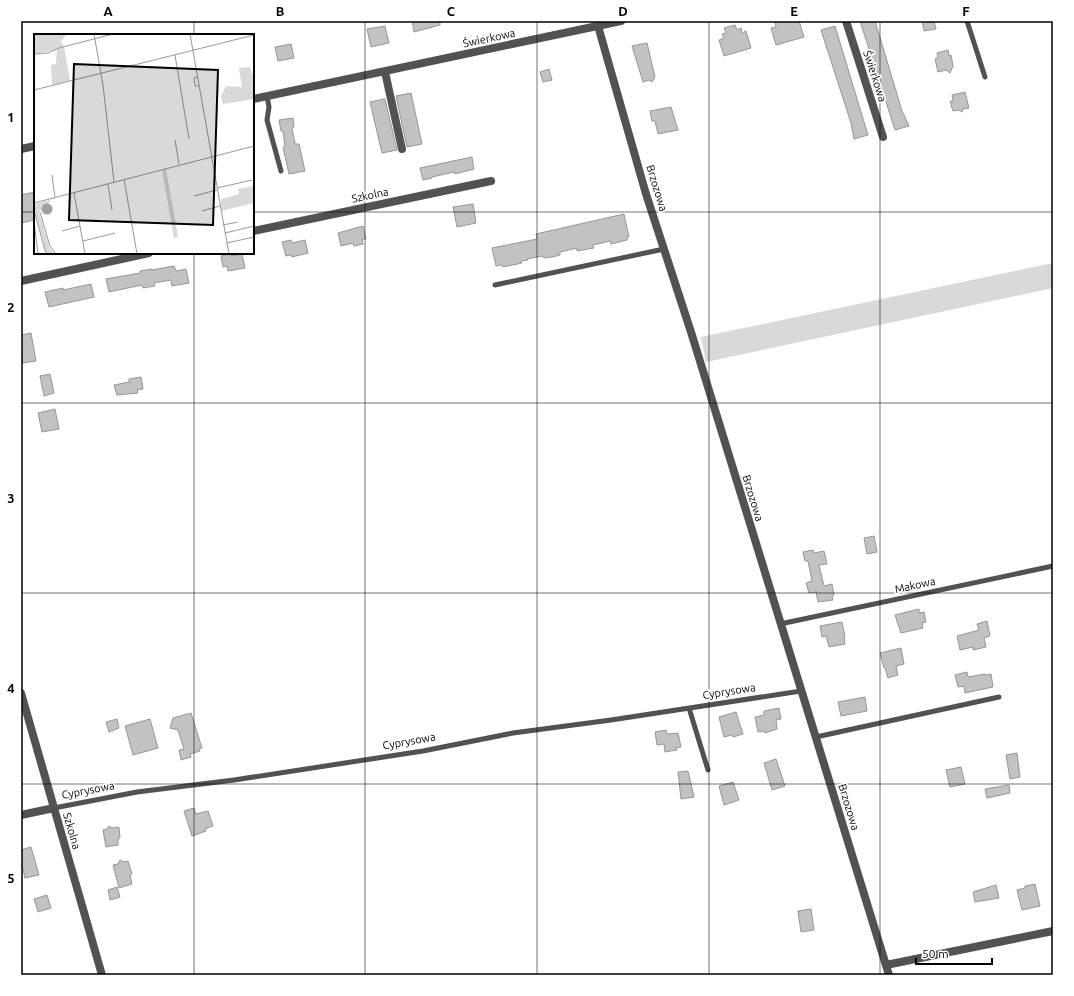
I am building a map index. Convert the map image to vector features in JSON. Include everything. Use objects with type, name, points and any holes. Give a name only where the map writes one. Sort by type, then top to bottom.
[{"type":"street","name":"Świerkowa","points":[[254,99],[386,72],[597,23],[621,21]]},
{"type":"street","name":"Świerkowa","points":[[846,21],[883,137]]},
{"type":"street","name":"Brzozowa","points":[[597,23],[646,194],[889,975]]},
{"type":"street","points":[[386,72],[402,149]]},
{"type":"street","points":[[21,148],[34,146]]},
{"type":"street","name":"Szkolna","points":[[254,231],[491,181]]},
{"type":"street","points":[[21,281],[144,254]]},
{"type":"street","name":"Szkolna","points":[[21,693],[102,975]]},
{"type":"street","name":"Cyprysowa","points":[[21,816],[54,808]]},
{"type":"street","points":[[886,966],[1053,930]]},
{"type":"lane","points":[[967,21],[985,77]]},
{"type":"lane","points":[[267,96],[269,107],[267,120],[281,171]]},
{"type":"lane","points":[[495,285],[664,249]]},
{"type":"lane","name":"Makowa","points":[[780,624],[1053,566]]},
{"type":"lane","name":"Cyprysowa","points":[[54,808],[138,792],[234,780],[415,752],[513,733],[611,720],[801,691]]},
{"type":"lane","points":[[816,737],[999,697]]},
{"type":"lane","points":[[689,708],[708,770]]},
{"type":"shaded area","points":[[1053,263],[1053,288],[706,362],[701,337]]},
{"type":"building","points":[[412,21],[440,21],[440,25],[414,32]]},
{"type":"building","points":[[799,21],[804,37],[776,45],[771,28],[776,27],[775,22]]},
{"type":"building","points":[[860,21],[875,21],[902,111],[909,126],[895,130]]},
{"type":"building","points":[[922,21],[934,21],[936,29],[924,31]]},
{"type":"building","points":[[735,25],[737,30],[741,28],[742,33],[746,31],[751,48],[724,56],[719,40],[724,38],[722,34],[726,33],[724,28]]},
{"type":"building","points":[[385,26],[389,43],[371,47],[367,29]]},
{"type":"building","points":[[835,26],[868,135],[854,139],[851,123],[821,30]]},
{"type":"building","points":[[647,43],[655,77],[652,82],[649,80],[643,82],[632,46]]},
{"type":"building","points":[[291,44],[294,58],[278,61],[275,47]]},
{"type":"building","points":[[948,50],[949,56],[951,55],[953,66],[950,73],[946,70],[938,72],[935,59],[938,58],[937,53]]},
{"type":"building","points":[[549,69],[552,80],[543,82],[540,72]]},
{"type":"building","points":[[965,92],[969,108],[963,109],[962,112],[959,110],[953,111],[950,101],[953,101],[952,95]]},
{"type":"building","points":[[411,93],[422,144],[407,147],[396,96]]},
{"type":"building","points":[[385,99],[397,150],[382,153],[370,102]]},
{"type":"building","points":[[671,107],[678,130],[658,134],[655,121],[652,121],[650,111]]},
{"type":"building","points":[[293,118],[294,127],[292,128],[295,144],[299,144],[305,171],[289,174],[283,147],[285,146],[283,131],[281,131],[279,120]]},
{"type":"building","points":[[472,157],[474,169],[455,174],[454,172],[423,180],[420,168]]},
{"type":"building","points":[[34,192],[34,220],[21,223],[21,195]]},
{"type":"building","points":[[473,204],[476,223],[457,227],[453,207]]},
{"type":"building","points":[[624,214],[629,237],[627,237],[627,240],[611,244],[610,241],[593,245],[594,248],[577,251],[577,248],[560,252],[560,255],[527,259],[528,260],[521,261],[522,263],[503,267],[502,265],[496,266],[492,248],[537,239],[536,234]]},
{"type":"building","points":[[363,226],[366,239],[362,239],[363,244],[354,246],[353,243],[341,246],[338,233]]},
{"type":"building","points":[[291,240],[292,243],[305,240],[308,253],[292,257],[291,255],[286,256],[282,242]]},
{"type":"building","points":[[231,254],[231,256],[242,254],[245,268],[228,271],[227,266],[223,267],[221,256]]},
{"type":"building","points":[[174,266],[176,271],[186,269],[189,283],[172,286],[171,280],[154,283],[155,286],[143,288],[142,285],[109,292],[106,279],[140,273],[140,271]]},
{"type":"building","points":[[91,284],[94,297],[49,307],[45,292]]},
{"type":"building","points":[[31,333],[36,361],[23,363],[21,352],[21,335]]},
{"type":"building","points":[[50,374],[54,393],[44,396],[40,376]]},
{"type":"building","points":[[141,377],[143,389],[137,390],[138,393],[117,395],[114,385],[129,382],[129,379]]},
{"type":"building","points":[[55,409],[59,429],[42,432],[38,413]]},
{"type":"building","points":[[874,536],[877,552],[867,554],[864,538]]},
{"type":"building","points":[[813,550],[814,553],[824,551],[827,564],[819,565],[824,586],[832,584],[834,595],[832,596],[833,600],[818,602],[816,592],[809,593],[806,583],[812,581],[808,561],[805,561],[803,552]]},
{"type":"building","points":[[919,609],[919,613],[924,612],[926,622],[922,623],[923,628],[901,633],[895,615]]},
{"type":"building","points":[[987,621],[990,636],[984,638],[986,647],[973,650],[973,647],[960,650],[957,636],[979,630],[977,624]]},
{"type":"building","points":[[842,622],[845,644],[829,647],[826,636],[822,637],[820,626]]},
{"type":"building","points":[[901,648],[904,664],[896,666],[898,675],[888,678],[880,653]]},
{"type":"building","points":[[967,672],[968,677],[991,674],[993,687],[965,693],[964,686],[958,687],[955,675]]},
{"type":"building","points":[[865,697],[867,711],[841,716],[838,702]]},
{"type":"building","points":[[779,708],[781,719],[776,720],[777,729],[765,733],[764,731],[758,732],[755,717],[764,715],[764,711]]},
{"type":"building","points":[[736,712],[743,734],[733,737],[732,735],[724,737],[719,717]]},
{"type":"building","points":[[191,713],[202,748],[199,749],[200,751],[190,754],[191,757],[181,760],[179,750],[184,749],[178,730],[170,728],[173,718]]},
{"type":"building","points":[[117,719],[119,728],[109,732],[106,722]]},
{"type":"building","points":[[150,719],[158,748],[133,755],[125,726]]},
{"type":"building","points":[[666,730],[667,734],[678,733],[681,747],[676,748],[677,750],[665,752],[664,744],[657,745],[655,732]]},
{"type":"building","points":[[1017,753],[1020,777],[1010,779],[1006,755]]},
{"type":"building","points":[[776,759],[785,786],[772,790],[764,763]]},
{"type":"building","points":[[961,767],[965,784],[950,787],[946,770]]},
{"type":"building","points":[[688,771],[694,797],[681,799],[678,772]]},
{"type":"building","points":[[733,782],[739,800],[724,805],[719,786]]},
{"type":"building","points":[[1009,785],[1010,793],[987,798],[985,789]]},
{"type":"building","points":[[194,808],[196,814],[208,811],[213,826],[205,829],[206,831],[192,836],[184,811]]},
{"type":"building","points":[[109,826],[112,828],[119,827],[120,838],[118,839],[118,845],[106,847],[103,830],[107,829]]},
{"type":"building","points":[[31,847],[39,875],[25,878],[21,861],[21,850]]},
{"type":"building","points":[[120,860],[124,862],[128,861],[132,874],[130,875],[132,884],[119,888],[113,865],[118,864]]},
{"type":"building","points":[[1035,884],[1040,906],[1022,910],[1017,890],[1025,888],[1025,886]]},
{"type":"building","points":[[996,885],[999,898],[975,902],[973,892]]},
{"type":"building","points":[[117,887],[120,897],[110,900],[108,890]]},
{"type":"building","points":[[47,895],[51,908],[38,912],[34,899]]},
{"type":"building","points":[[811,909],[814,930],[801,932],[798,911]]}]
